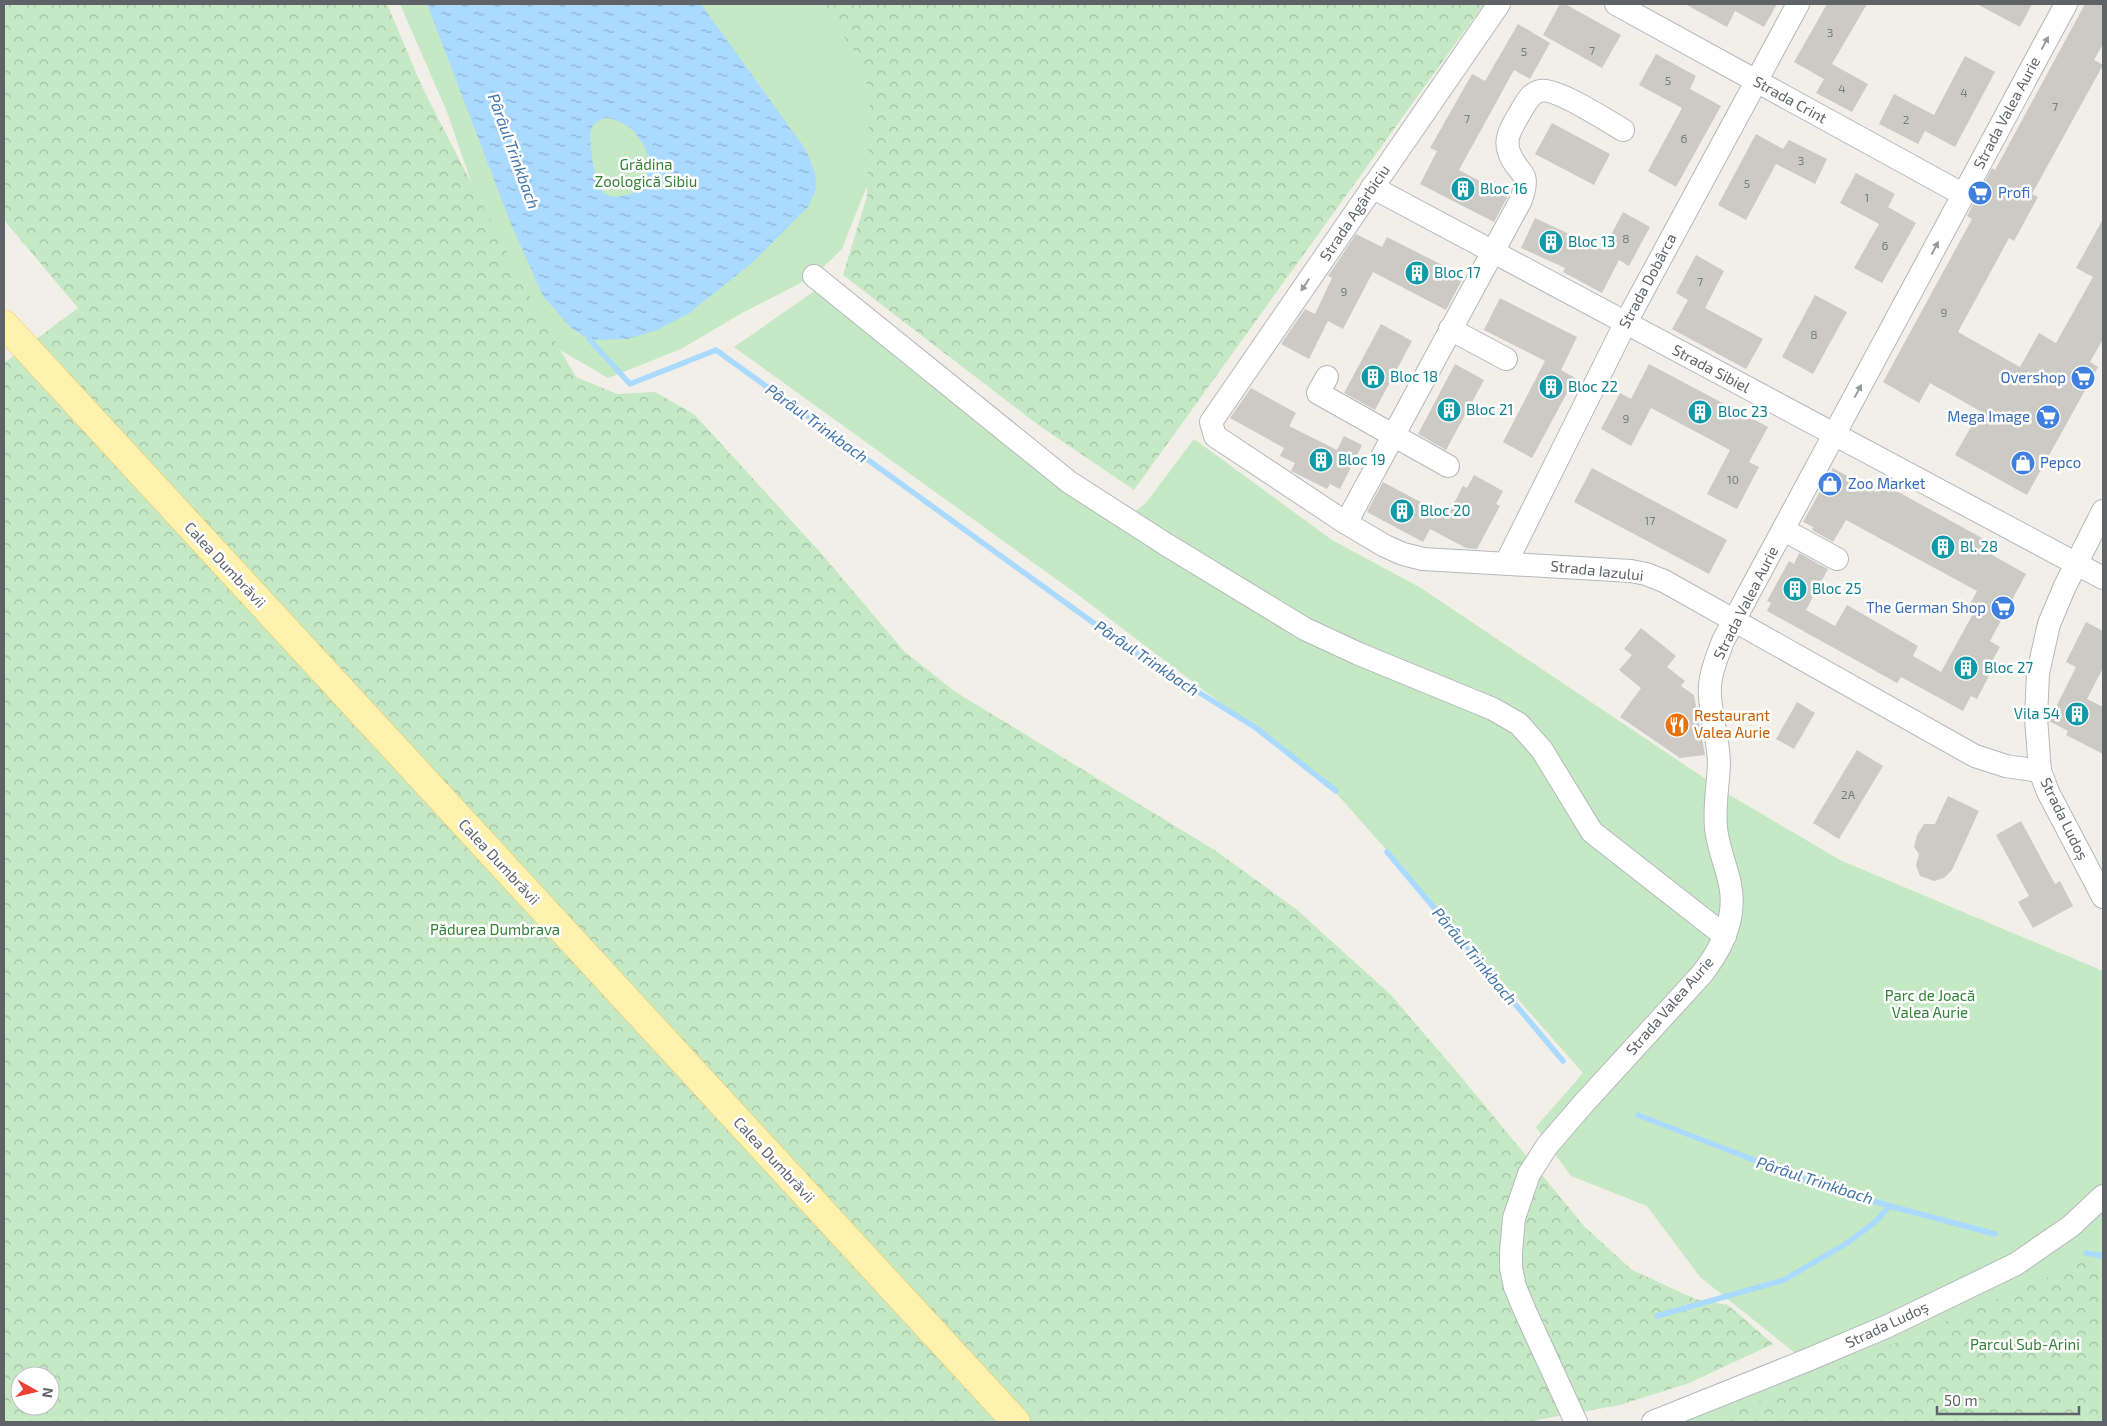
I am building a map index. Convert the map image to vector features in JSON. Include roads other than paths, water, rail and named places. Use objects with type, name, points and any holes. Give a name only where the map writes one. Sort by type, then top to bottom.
[{"type":"main road","name":"Calea Dumbrăvii","points":[[4,324],[1016,1422]]},
{"type":"street","name":"Strada Agârbiciu","points":[[1211,422],[1499,4]]},
{"type":"street","name":"Strada Crint","points":[[1616,4],[1964,195]]},
{"type":"street","name":"Strada Dobârca","points":[[1506,563],[1625,324],[1798,4]]},
{"type":"street","name":"Strada Valea Aurie","points":[[1576,1422],[1524,1311],[1511,1268],[1514,1218],[1521,1195],[1540,1156],[1563,1126],[1702,975],[1712,962],[1725,936],[1732,912],[1732,898],[1716,830],[1715,809],[1719,763],[1710,702],[1710,684],[1715,661],[1734,621],[2066,4]]},
{"type":"street","points":[[1346,523],[1521,200],[1526,186],[1525,175],[1514,164],[1508,150],[1508,134],[1531,95],[1542,90],[1559,94],[1623,130]]},
{"type":"street","name":"Strada Sibiel","points":[[1372,187],[2103,578]]},
{"type":"street","points":[[814,276],[1069,482],[1158,539],[1305,629],[1359,654],[1469,699],[1513,720],[1531,736],[1542,750],[1592,832],[1725,936]]},
{"type":"street","points":[[1450,329],[1506,359]]},
{"type":"street","points":[[1327,377],[1318,393],[1448,466]]},
{"type":"street","name":"Strada Iazului","points":[[1211,422],[1215,436],[1346,523],[1385,546],[1403,554],[1422,559],[1631,571],[1646,574],[1664,581],[1976,756],[2006,766],[2040,771]]},
{"type":"street","name":"Strada Ludoș","points":[[2103,511],[2076,564],[2049,624],[2041,655],[2036,718],[2040,771],[2060,817],[2103,897]]},
{"type":"street","points":[[1784,530],[1837,559]]},
{"type":"street","name":"Strada Ludoș","points":[[1653,1422],[1879,1330],[2016,1264],[2072,1226],[2103,1196]]},
{"type":"water","name":"Grădina Zoologică Sibiu","points":[[427,4],[701,4],[806,150],[815,173],[816,190],[808,207],[752,263],[688,314],[657,330],[628,339],[590,340],[570,327],[543,296],[511,224]],"holes":[[[605,118],[616,120],[626,125],[641,141],[646,151],[648,172],[642,188],[632,194],[615,197],[604,193],[598,182],[593,163],[590,136],[592,128],[598,121]]]},
{"type":"waterway","name":"Pârâul Trinkbach","points":[[588,334],[590,340],[630,384],[716,350],[1131,650],[1256,728],[1336,791]]},
{"type":"waterway","name":"Pârâul Trinkbach","points":[[1387,852],[1563,1061]]},
{"type":"waterway","name":"Pârâul Trinkbach","points":[[1638,1115],[1808,1181],[1890,1206],[1995,1234]]},
{"type":"waterway","points":[[1657,1316],[1784,1280],[1847,1243],[1874,1223],[1890,1206]]},
{"type":"waterway","name":"Pârâul Trinkbach","points":[[2086,1253],[2103,1256]]},
{"type":"place","name":"Bloc 16","points":[[1463,189]]},
{"type":"place","name":"Profi","points":[[1980,193]]},
{"type":"place","name":"Bloc 13","points":[[1551,242]]},
{"type":"place","name":"Bloc 17","points":[[1417,273]]},
{"type":"place","name":"Bloc 18","points":[[1373,377]]},
{"type":"place","name":"Overshop","points":[[2083,378]]},
{"type":"place","name":"Bloc 22","points":[[1551,387]]},
{"type":"place","name":"Bloc 21","points":[[1449,410]]},
{"type":"place","name":"Bloc 23","points":[[1700,412]]},
{"type":"place","name":"Mega Image","points":[[2048,417]]},
{"type":"place","name":"Bloc 19","points":[[1321,460]]},
{"type":"place","name":"Pepco","points":[[2023,463]]},
{"type":"place","name":"Zoo Market","points":[[1830,484]]},
{"type":"place","name":"Bloc 20","points":[[1402,511]]},
{"type":"place","name":"Bl. 28","points":[[1943,547]]},
{"type":"place","name":"Bloc 25","points":[[1795,589]]},
{"type":"place","name":"The German Shop","points":[[2003,608]]},
{"type":"place","name":"Bloc 27","points":[[1966,668]]},
{"type":"place","name":"Vila 54","points":[[2077,714]]},
{"type":"place","name":"Restaurant Valea Aurie","points":[[1677,725]]},
{"type":"park label","name":"Pădurea Dumbrava","points":[[495,930]]},
{"type":"park label","name":"Parc de Joacă Valea Aurie","points":[[1930,1004]]},
{"type":"park label","name":"Parcul Sub-Arini","points":[[2025,1345]]}]
